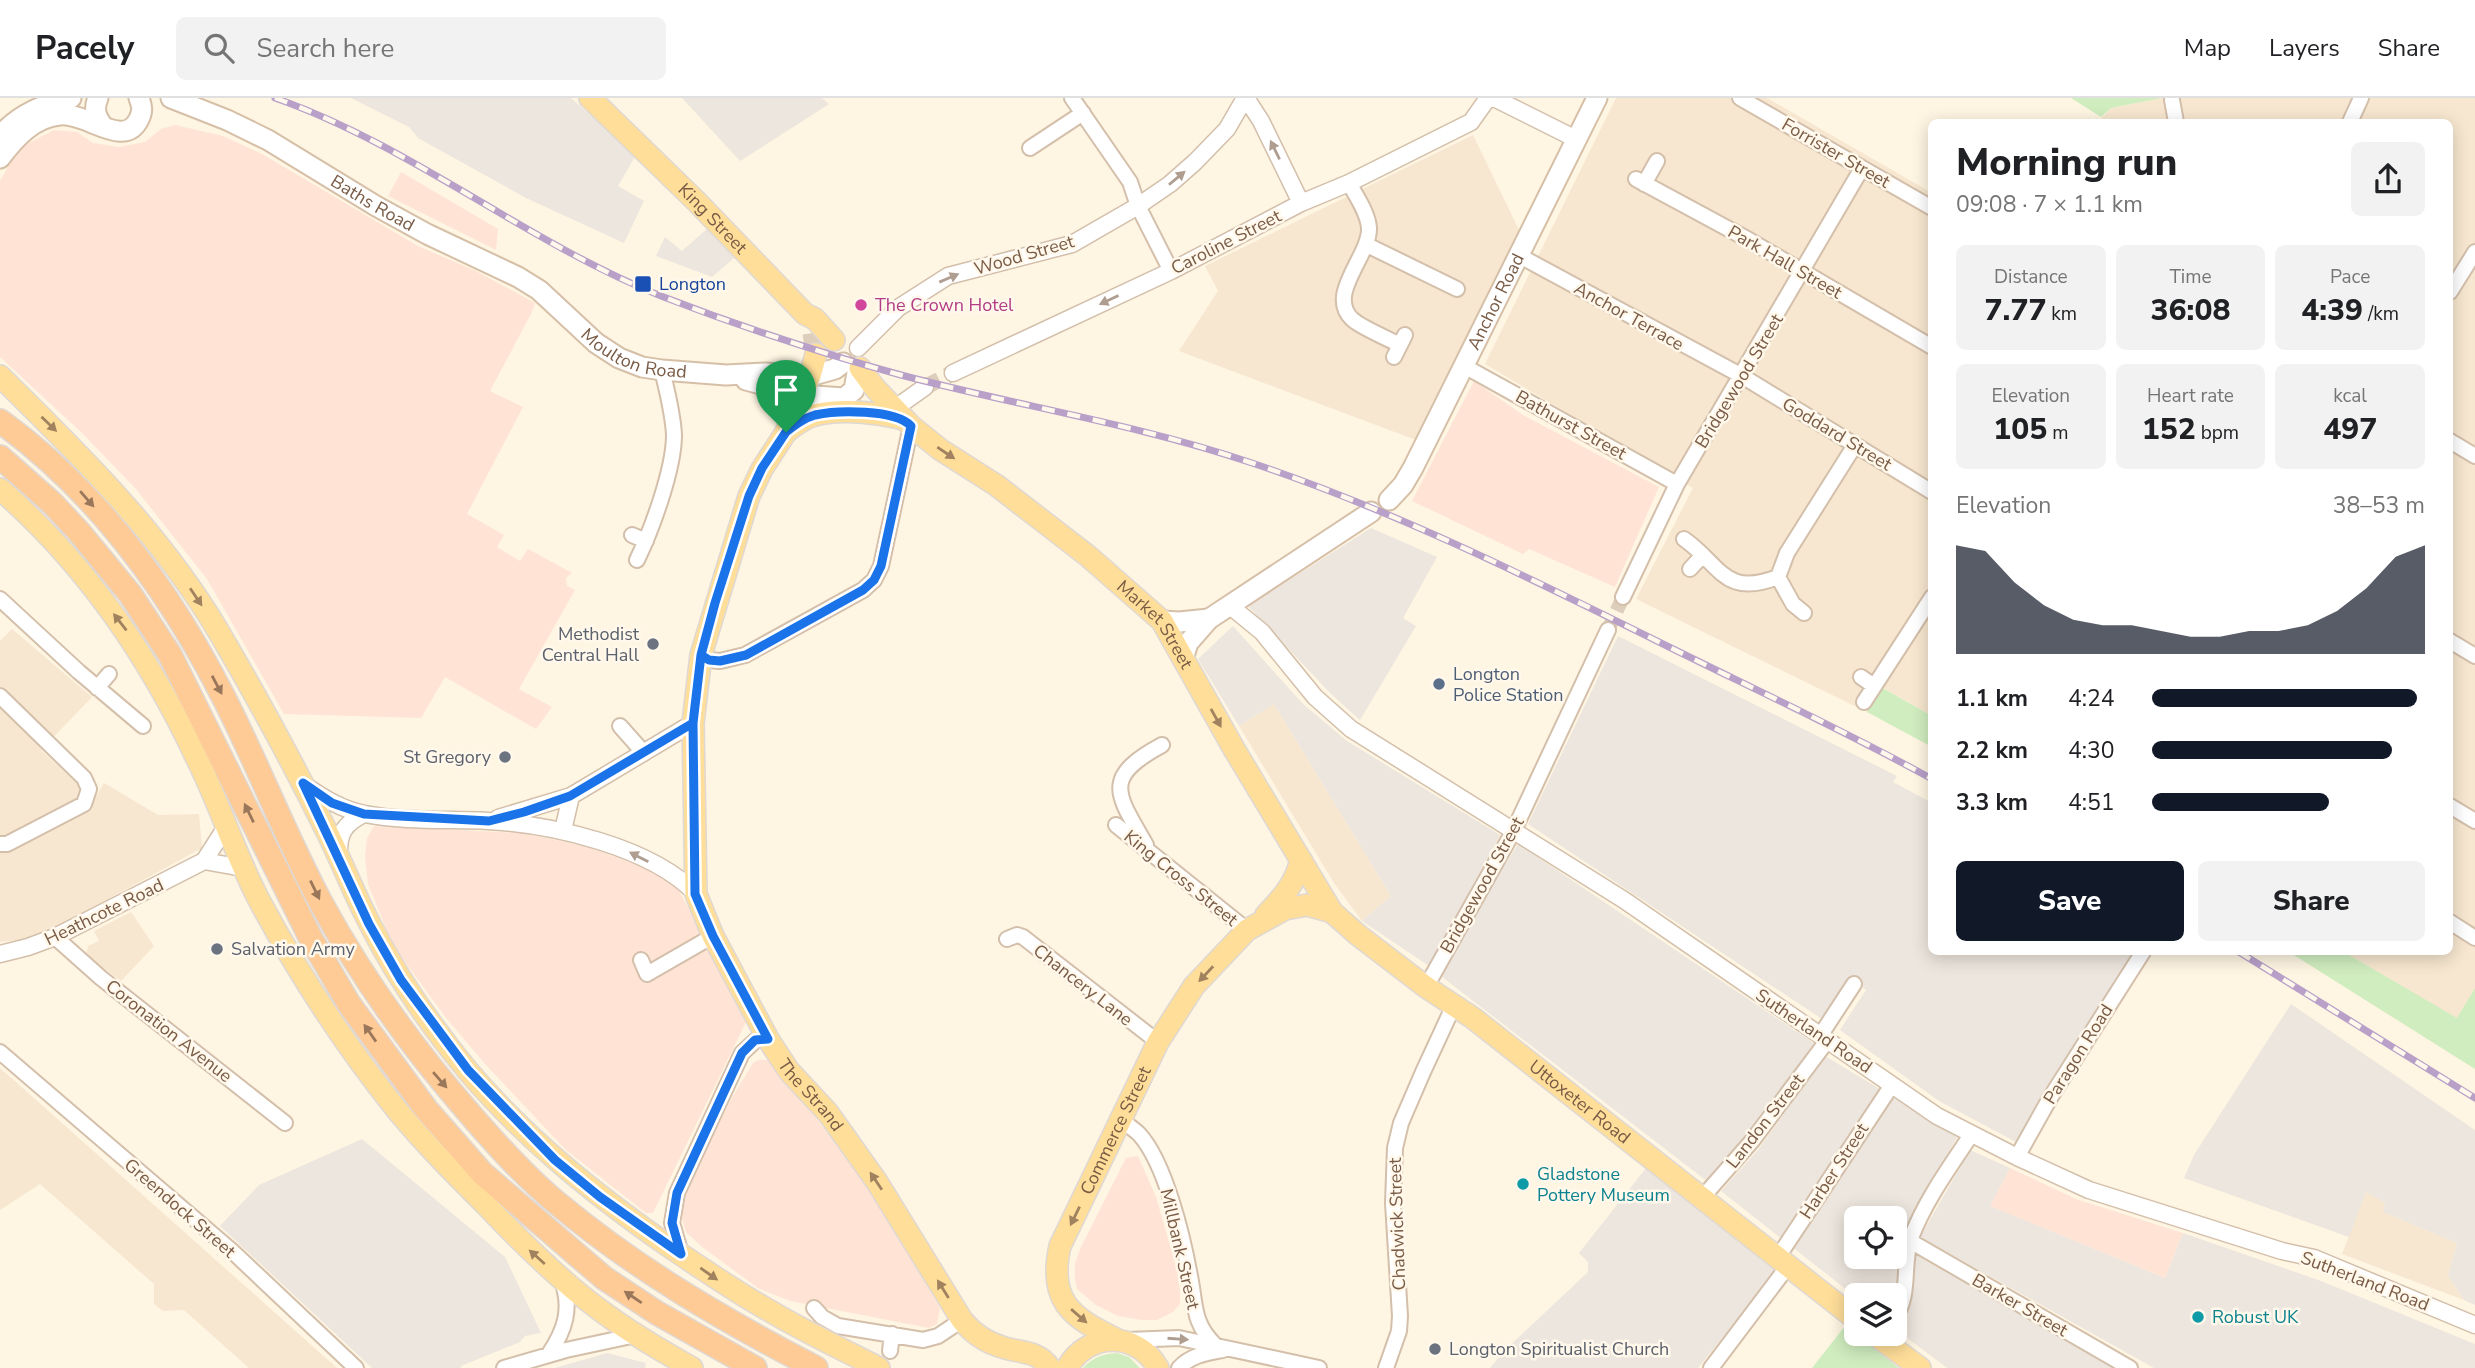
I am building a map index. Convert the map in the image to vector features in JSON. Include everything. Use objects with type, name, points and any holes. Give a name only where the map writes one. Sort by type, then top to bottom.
[{"type":"highway","points":[[0,421],[68,478],[144,566],[177,614],[219,689],[319,899],[346,948],[391,1018],[489,1138],[555,1202],[622,1253],[705,1308],[816,1368]]},
{"type":"highway","points":[[0,457],[52,503],[130,594],[163,645],[216,744],[311,939],[349,1004],[426,1109],[482,1173],[604,1278],[657,1313],[755,1368]]},
{"type":"main road","points":[[0,136],[24,115],[48,104],[71,98]]},
{"type":"main road","points":[[98,98],[95,110],[103,126]]},
{"type":"main road","points":[[139,98],[142,108],[139,120]]},
{"type":"main road","name":"King Street","points":[[590,98],[696,201],[811,334]]},
{"type":"main road","name":"Anchor Road","points":[[1388,500],[1403,485],[1413,468],[1597,98]]},
{"type":"main road","name":"Baths Road","points":[[0,158],[20,134],[48,117],[72,115],[111,131],[122,132],[130,129],[139,120],[170,108],[178,101],[268,140],[427,234],[518,277],[556,304]]},
{"type":"main road","name":"Moulton Road","points":[[556,304],[596,343],[618,358],[642,367],[726,375],[766,373],[844,398],[854,390],[855,361]]},
{"type":"main road","name":"King Street","points":[[811,334],[814,319],[834,340]]},
{"type":"main road","name":"The Strand","points":[[811,334],[806,385],[786,432],[762,468],[749,496],[701,655],[693,723],[695,894],[713,936],[768,1039],[789,1071],[828,1113],[877,1182],[962,1320],[977,1335],[1004,1348],[1033,1353],[1050,1368]]},
{"type":"main road","points":[[806,385],[855,361]]},
{"type":"main road","name":"Market Street","points":[[855,361],[874,387],[941,450],[996,485],[1088,556],[1162,621],[1234,749],[1332,912]]},
{"type":"main road","points":[[0,376],[139,518],[219,632],[303,783],[369,924],[401,980],[468,1070],[555,1160],[600,1197],[681,1254],[772,1312],[884,1360]]},
{"type":"main road","points":[[786,432],[802,420],[815,415],[878,414],[904,418]]},
{"type":"main road","points":[[0,489],[35,519],[132,638],[164,691],[199,761],[243,868],[284,944],[342,1034],[397,1110],[533,1254],[599,1310],[692,1368]]},
{"type":"main road","points":[[1183,659],[1188,643],[1209,619],[1371,512]]},
{"type":"main road","points":[[1162,621],[1209,619]]},
{"type":"main road","name":"Commerce Street","points":[[1158,1368],[1145,1351],[1094,1329],[1061,1299],[1056,1281],[1060,1246],[1158,1042],[1195,986],[1288,892],[1297,876],[1301,860]]},
{"type":"main road","name":"Commerce Street","points":[[1251,928],[1286,909],[1307,905],[1332,912]]},
{"type":"main road","name":"Uttoxeter Road","points":[[1332,912],[1358,935],[1589,1108],[1844,1310]]},
{"type":"main road","points":[[1067,1368],[1075,1355],[1089,1345],[1119,1340]]},
{"type":"main road","points":[[1893,1346],[1920,1368]]},
{"type":"street","points":[[1072,98],[1130,182],[1138,206],[1171,271]]},
{"type":"street","points":[[1246,98],[1261,121],[1301,203]]},
{"type":"street","name":"Wood Street","points":[[855,361],[898,308],[948,276],[1073,244],[1138,206],[1170,184],[1195,162],[1227,129],[1246,98]]},
{"type":"street","name":"Caroline Street","points":[[953,373],[1171,271],[1301,203],[1349,183],[1471,122],[1488,98]]},
{"type":"street","points":[[1494,98],[1576,139]]},
{"type":"street","name":"Forrister Street","points":[[1740,98],[1928,206]]},
{"type":"street","points":[[2351,119],[2361,98]]},
{"type":"street","points":[[2172,100],[2176,119]]},
{"type":"street","points":[[1030,148],[1083,113]]},
{"type":"street","name":"Park Hall Street","points":[[1657,161],[1640,181],[1928,345]]},
{"type":"street","name":"Bridgewood Street","points":[[1623,597],[1677,484],[1862,168]]},
{"type":"street","points":[[1349,183],[1369,226],[1367,245],[1346,285],[1344,303],[1352,319],[1400,346]]},
{"type":"street","points":[[1367,245],[1457,289]]},
{"type":"street","points":[[2453,287],[2474,254]]},
{"type":"street","name":"Anchor Terrace","points":[[1518,255],[1742,376]]},
{"type":"street","name":"Bathurst Street","points":[[1464,366],[1677,484]]},
{"type":"street","points":[[638,560],[664,483],[674,435],[662,370]]},
{"type":"street","name":"Goddard Street","points":[[1742,376],[1928,490]]},
{"type":"street","points":[[701,655],[709,660],[720,661],[746,655],[863,590],[874,580],[881,566],[904,418],[925,387]]},
{"type":"street","points":[[1804,613],[1793,604],[1778,578],[1787,553],[1855,445]]},
{"type":"street","points":[[2453,447],[2475,456]]},
{"type":"street","points":[[632,535],[646,541]]},
{"type":"street","points":[[1684,539],[1723,575],[1739,584],[1763,583],[1778,578]]},
{"type":"street","points":[[1689,569],[1702,556]]},
{"type":"street","points":[[1864,702],[1928,603]]},
{"type":"street","name":"Sutherland Road","points":[[1229,605],[1262,632],[1315,697],[1351,729],[1624,900],[1937,1116],[1971,1135],[2089,1190],[2282,1251],[2314,1258],[2475,1325]]},
{"type":"street","points":[[3,609],[143,726]]},
{"type":"street","name":"Bridgewood Street","points":[[1426,986],[1514,830],[1608,630]]},
{"type":"street","points":[[2453,643],[2475,656]]},
{"type":"street","points":[[97,688],[109,674]]},
{"type":"street","points":[[1861,677],[1874,686]]},
{"type":"street","points":[[0,696],[84,778],[89,789],[84,804],[7,844],[0,844]]},
{"type":"street","points":[[489,821],[570,796],[693,723]]},
{"type":"street","points":[[620,726],[644,753]]},
{"type":"street","points":[[1150,852],[1123,805],[1119,791],[1122,778],[1138,758],[1162,746]]},
{"type":"street","points":[[303,783],[332,803],[364,814],[489,821],[561,831],[624,850],[671,873],[695,894]]},
{"type":"street","points":[[561,831],[570,796]]},
{"type":"street","points":[[2453,808],[2475,821]]},
{"type":"street","points":[[340,858],[339,842],[345,826],[364,814]]},
{"type":"street","name":"King Cross Street","points":[[1115,825],[1251,928]]},
{"type":"street","points":[[226,827],[204,861],[243,868]]},
{"type":"street","name":"Heathcote Road","points":[[0,954],[55,937],[204,861]]},
{"type":"street","points":[[2453,924],[2475,938]]},
{"type":"street","name":"Chancery Lane","points":[[1007,939],[1017,935],[1023,937],[1158,1042]]},
{"type":"street","points":[[641,960],[647,974],[713,936]]},
{"type":"street","name":"Coronation Avenue","points":[[55,937],[101,978],[285,1123]]},
{"type":"street","name":"Paragon Road","points":[[2017,1157],[2050,1098],[2141,955]]},
{"type":"street","name":"Landon Street","points":[[1701,1199],[1752,1141],[1824,1039],[1854,984]]},
{"type":"street","name":"Chadwick Street","points":[[1386,1368],[1399,1331],[1400,1316],[1394,1203],[1395,1148],[1401,1123],[1454,1005]]},
{"type":"street","points":[[681,1254],[672,1223],[677,1193],[742,1053],[755,1040],[768,1039]]},
{"type":"street","name":"Greendock Street","points":[[2,1059],[232,1251],[356,1368]]},
{"type":"street","name":"Harber Street","points":[[1711,1368],[1783,1261],[1838,1163],[1892,1085]]},
{"type":"street","name":"Millbank Street","points":[[1122,1120],[1138,1133],[1147,1146],[1166,1184],[1190,1275],[1196,1320],[1215,1345]]},
{"type":"street","points":[[1905,1283],[1910,1241],[1934,1190],[1971,1135]]},
{"type":"street","name":"Barker Street","points":[[1910,1241],[2130,1368]]},
{"type":"street","points":[[549,1354],[559,1339],[567,1314],[568,1301],[561,1278]]},
{"type":"street","points":[[814,1308],[822,1317],[838,1325],[923,1340],[938,1336],[962,1320]]},
{"type":"street","points":[[504,1368],[601,1341],[636,1335]]},
{"type":"street","points":[[884,1360],[892,1335]]},
{"type":"street","points":[[1119,1340],[1179,1338],[1319,1368]]},
{"type":"street","points":[[1179,1368],[1198,1355],[1232,1348]]},
{"type":"shaded area","points":[[351,98],[571,98],[636,155],[618,186],[644,201],[624,243],[526,198],[418,138],[409,127]]},
{"type":"shaded area","points":[[682,98],[822,98],[829,104],[740,161]]},
{"type":"shaded area","points":[[1616,98],[1767,98],[1928,191],[1928,714],[1882,687],[1867,712],[1636,599],[1693,488],[1485,364]]},
{"type":"shaded area","points":[[2162,98],[2475,98],[2475,988],[2457,1019],[2349,955],[2453,955],[2453,119],[2101,119],[2111,108]]},
{"type":"shaded area","points":[[175,125],[223,136],[262,154],[418,246],[476,271],[535,303],[490,391],[523,407],[467,514],[504,535],[497,547],[520,561],[528,549],[572,573],[566,578],[567,586],[575,590],[519,689],[552,707],[536,729],[445,677],[421,718],[284,714],[207,579],[135,488],[82,433],[0,357],[0,181],[10,163],[23,146],[54,130],[77,132],[93,143],[119,147],[145,142],[161,129]]},
{"type":"shaded area","points":[[1473,135],[1520,232],[1416,440],[1179,351],[1218,291],[1205,266]]},
{"type":"shaded area","points":[[401,172],[498,229],[496,250],[388,196]]},
{"type":"shaded area","points":[[708,228],[734,258],[712,277],[656,256],[665,237],[682,251]]},
{"type":"shaded area","points":[[1474,381],[1523,415],[1659,487],[1615,587],[1529,549],[1523,554],[1412,501]]},
{"type":"shaded area","points":[[1371,528],[1437,557],[1403,618],[1416,626],[1360,720],[1330,693],[1248,606]]},
{"type":"shaded area","points":[[1233,626],[1303,704],[1347,741],[1500,835],[1429,966],[1362,921],[1391,896],[1274,704],[1239,726],[1198,659]]},
{"type":"shaded area","points":[[12,629],[92,697],[41,750],[94,800],[104,783],[158,815],[199,814],[202,848],[49,931],[0,942],[0,641]]},
{"type":"shaded area","points":[[1618,636],[1897,776],[1893,782],[1928,801],[1928,955],[2132,955],[2117,983],[2043,1092],[2016,1142],[1939,1101],[1840,1030],[1866,990],[1851,979],[1822,1019],[1528,824]]},
{"type":"shaded area","points":[[1274,704],[1391,896],[1362,921],[1334,883],[1239,726]]},
{"type":"shaded area","points":[[374,826],[523,833],[588,847],[649,869],[677,887],[748,1018],[653,1213],[646,1213],[566,1150],[486,1065],[447,1019],[393,946],[368,884],[365,857],[367,838]]},
{"type":"shaded area","points":[[1518,844],[1815,1044],[1749,1139],[1708,1182],[1437,973]]},
{"type":"shaded area","points":[[131,912],[154,946],[121,981],[86,955],[88,946],[99,941],[94,931]]},
{"type":"shaded area","points":[[2291,1004],[2475,1130],[2475,1305],[2464,1300],[2448,1276],[2457,1243],[2383,1212],[2385,1203],[2366,1192],[2349,1237],[2184,1178],[2194,1155]]},
{"type":"shaded area","points":[[1825,1056],[1958,1136],[1930,1185],[1907,1263],[1907,1206],[1844,1206],[1844,1269],[1905,1269],[1901,1283],[1844,1283],[1844,1288],[1721,1191],[1758,1150]]},
{"type":"shaded area","points":[[758,1060],[774,1060],[881,1207],[940,1308],[937,1324],[929,1328],[790,1301],[758,1288],[686,1232],[680,1212],[687,1186],[733,1096],[753,1063]]},
{"type":"shaded area","points":[[0,1068],[337,1368],[249,1368],[184,1310],[163,1311],[154,1304],[154,1284],[40,1184],[0,1210]]},
{"type":"shaded area","points":[[362,1139],[505,1257],[541,1333],[525,1336],[520,1342],[461,1368],[372,1368],[220,1226],[259,1185]]},
{"type":"shaded area","points":[[1970,1150],[2010,1168],[1990,1206],[2165,1278],[2183,1233],[2321,1281],[2475,1344],[2475,1368],[2154,1368],[1920,1237]]},
{"type":"shaded area","points":[[1138,1156],[1156,1197],[1177,1270],[1180,1291],[1180,1304],[1173,1312],[1157,1320],[1118,1316],[1096,1305],[1077,1289],[1075,1279],[1075,1264],[1080,1249],[1126,1158]]},
{"type":"shaded area","points":[[1646,1168],[1776,1271],[1698,1368],[1490,1368],[1504,1351],[1588,1272],[1588,1262],[1579,1253]]},
{"type":"shaded area","points":[[2010,1168],[2076,1199],[2183,1233],[2165,1278],[1989,1206]]},
{"type":"shaded area","points":[[2366,1191],[2385,1203],[2383,1212],[2457,1243],[2448,1276],[2464,1300],[2342,1254]]},
{"type":"shaded area","points":[[1916,1255],[2118,1368],[1947,1368],[1907,1338],[1912,1261]]},
{"type":"shaded area","points":[[607,1353],[646,1363],[645,1368],[555,1368]]},
{"type":"green space","points":[[2071,98],[2162,98],[2111,108],[2101,117]]},
{"type":"green space","points":[[1881,687],[1928,714],[1928,745],[1867,712]]},
{"type":"green space","points":[[2294,955],[2349,955],[2457,1018],[2475,988],[2475,1069]]},
{"type":"green space","points":[[1844,1327],[1844,1346],[1871,1346],[1899,1368],[1812,1368]]},
{"type":"green space","points":[[1117,1353],[1129,1357],[1140,1368],[1083,1368],[1098,1357]]},
{"type":"tunnel","points":[[813,333],[816,354]]},
{"type":"tunnel","points":[[925,387],[953,373]]},
{"type":"tunnel","points":[[1608,630],[1623,597]]},
{"type":"railway","points":[[275,98],[374,142],[611,274],[690,307],[810,348],[901,375],[1209,449],[1358,502],[1564,595],[1833,727],[1928,777]]},
{"type":"railway","points":[[2244,955],[2475,1098]]},
{"type":"place","name":"Longton","points":[[643,284]]},
{"type":"place","name":"The Crown Hotel","points":[[861,305]]},
{"type":"place","name":"Methodist Central Hall","points":[[653,644]]},
{"type":"place","name":"Longton Police Station","points":[[1439,684]]},
{"type":"place","name":"St Gregory","points":[[505,757]]},
{"type":"place","name":"Salvation Army","points":[[217,949]]},
{"type":"place","name":"Gladstone Pottery Museum","points":[[1523,1184]]},
{"type":"place","name":"Robust UK","points":[[2198,1317]]},
{"type":"place","name":"Longton Spiritualist Church","points":[[1435,1349]]},
{"type":"route","points":[[786,432],[762,468],[749,496],[701,655],[693,723],[570,796],[489,821],[364,814],[332,803],[303,783],[369,924],[401,980],[468,1070],[555,1160],[600,1197],[681,1254],[672,1223],[677,1193],[742,1053],[755,1040],[768,1039],[713,936],[695,894],[693,723],[696,686],[701,655],[709,660],[720,661],[746,655],[863,590],[874,580],[881,566],[911,426],[905,420],[855,412],[815,415],[802,420],[786,432]]}]
